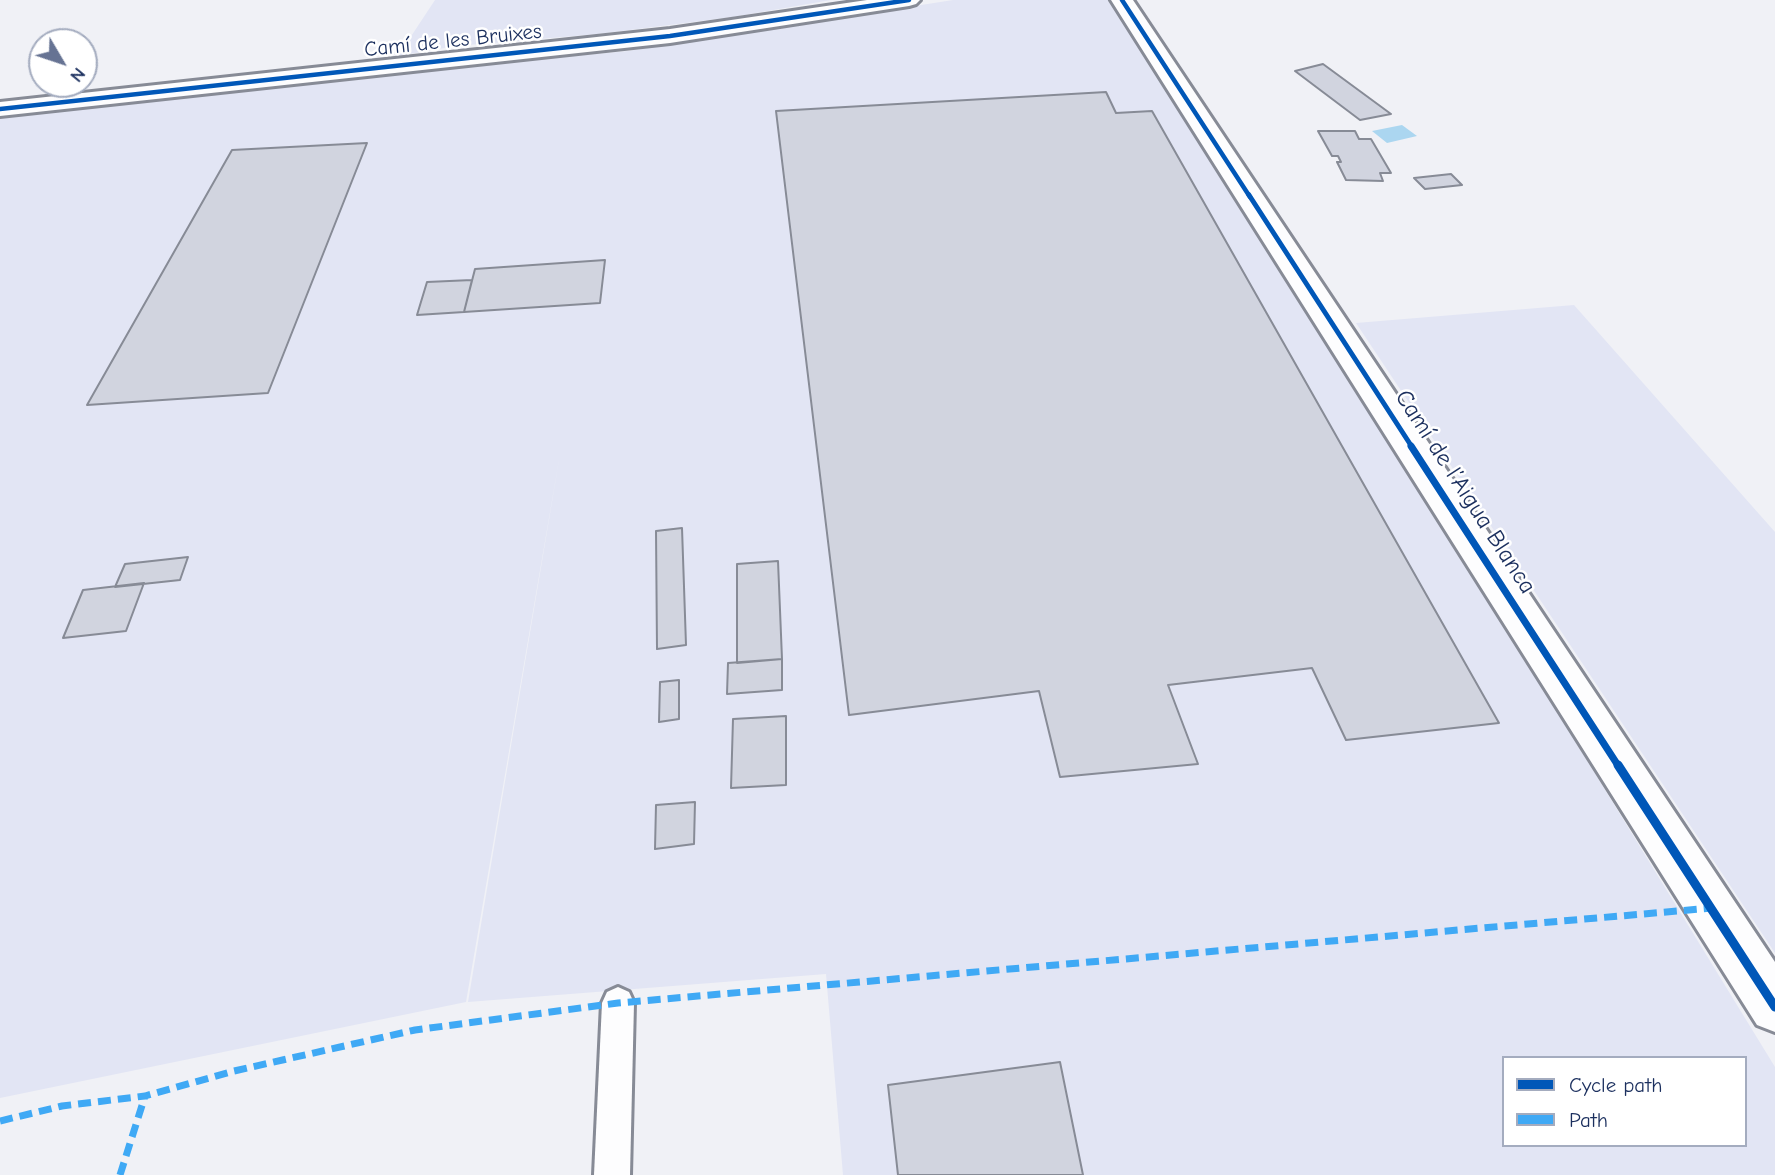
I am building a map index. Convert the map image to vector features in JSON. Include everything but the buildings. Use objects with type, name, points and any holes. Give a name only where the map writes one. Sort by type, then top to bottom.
[{"type":"street","name":"Camí de les Bruixes","points":[[0,108],[670,36],[909,0]]},
{"type":"street","name":"Camí de l’Aigua Blanca","points":[[1122,0],[1775,1007]]},
{"type":"lane","points":[[612,1175],[618,1003]]},
{"type":"shaded area","points":[[435,0],[831,0],[733,17],[598,34],[456,46],[398,56]]},
{"type":"shaded area","points":[[953,0],[1121,0],[1775,1067],[1775,1175],[843,1175],[826,974],[468,1002],[560,454],[466,1002],[0,1098],[0,114],[246,86],[628,51]]},
{"type":"shaded area","points":[[1574,305],[1775,532],[1775,953],[1356,323]]},
{"type":"water","points":[[1402,125],[1417,136],[1387,143],[1372,131]]},
{"type":"marked path","points":[[0,1121],[62,1106],[145,1096],[234,1071],[415,1030],[618,1003],[1712,908]]},
{"type":"marked path","points":[[120,1175],[145,1096]]},
{"type":"cycle path","points":[[0,109],[670,36],[909,0]]},
{"type":"cycle path","points":[[1122,0],[1775,1007]]}]
